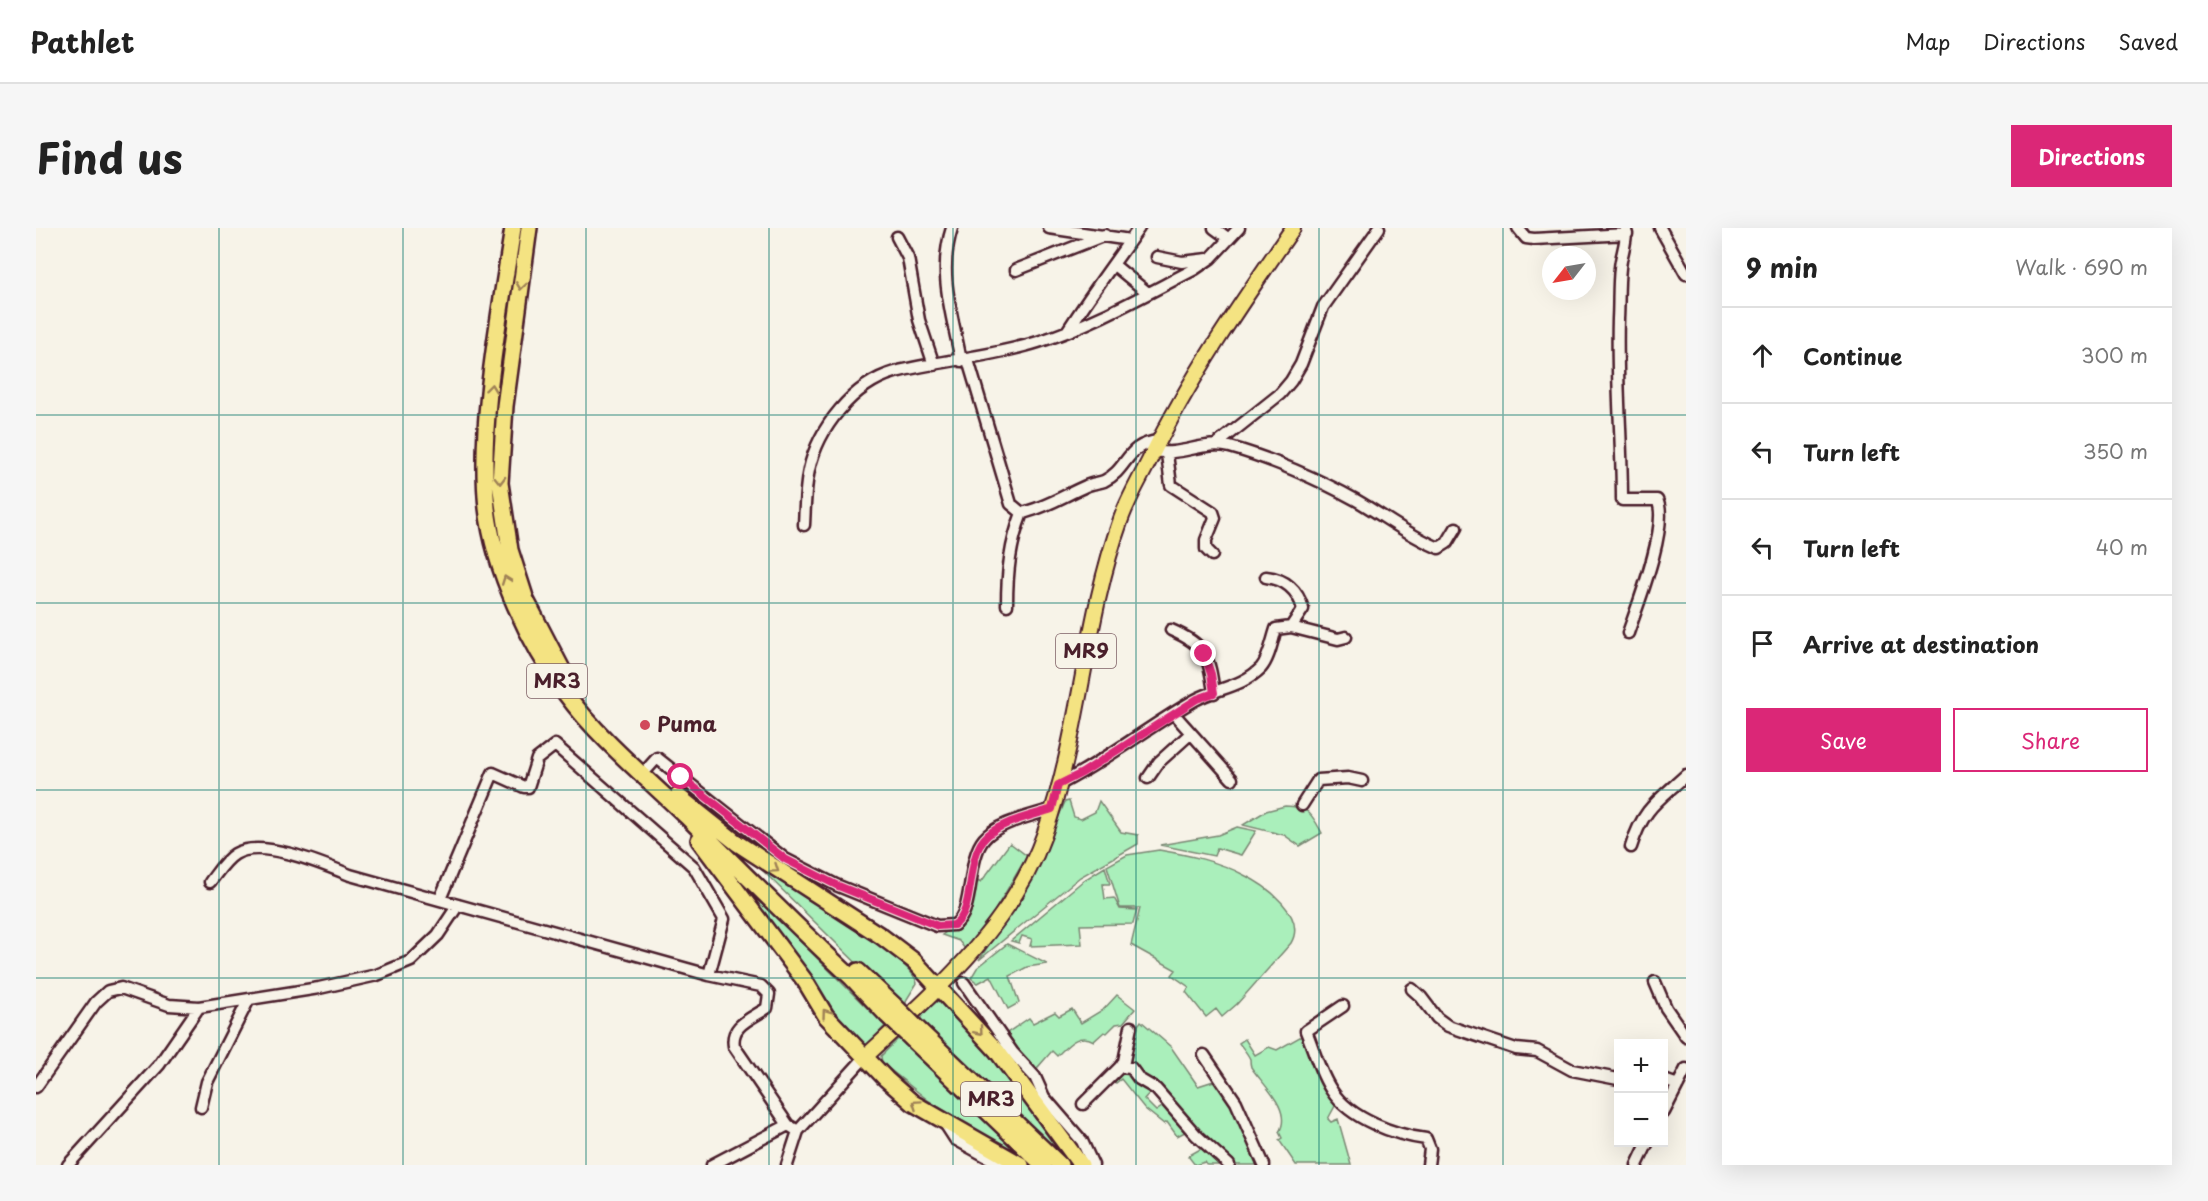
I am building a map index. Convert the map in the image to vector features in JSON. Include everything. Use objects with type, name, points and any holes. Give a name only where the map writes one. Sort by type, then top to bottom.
[{"type":"highway","name":"MR3","points":[[513,228],[490,401],[485,483],[492,532],[505,579],[520,614],[561,687],[615,749],[675,799]]},
{"type":"highway","name":"MR3","points":[[529,228],[501,450],[500,483],[507,540],[526,600],[555,659],[575,689],[620,744],[648,768],[675,799],[917,1036],[1043,1165]]},
{"type":"highway","points":[[675,799],[737,843],[881,936],[914,961],[997,1051],[1081,1165]]},
{"type":"highway","points":[[675,799],[805,981],[826,1016],[913,1103],[1021,1165]]},
{"type":"highway","name":"MR3","points":[[917,1036],[1060,1165]]},
{"type":"main road","name":"MR9","points":[[866,1056],[940,987],[996,924],[1013,897],[1044,836],[1052,809],[1097,598],[1121,518],[1160,448],[1176,405],[1228,321],[1293,228]]},
{"type":"street","points":[[952,228],[947,249],[948,305],[1011,504],[1022,513]]},
{"type":"street","points":[[1049,228],[1076,230],[1130,240]]},
{"type":"street","points":[[1068,330],[1095,287],[1114,266],[1139,228]]},
{"type":"street","points":[[1214,228],[1229,238]]},
{"type":"street","points":[[804,525],[809,469],[823,433],[845,404],[861,388],[893,373],[965,360],[1041,342],[1148,292],[1212,258],[1239,228]]},
{"type":"street","points":[[1217,444],[1280,394],[1291,381],[1301,364],[1323,307],[1379,228]]},
{"type":"street","points":[[1518,228],[1526,238],[1534,239],[1626,231],[1626,248],[1620,266],[1617,398],[1622,442],[1622,500],[1657,500],[1660,513],[1647,581],[1628,633]]},
{"type":"street","points":[[1660,228],[1682,259],[1686,274]]},
{"type":"street","points":[[1017,270],[1105,235]]},
{"type":"street","points":[[897,237],[908,258],[920,320],[934,365]]},
{"type":"street","points":[[1157,257],[1182,262],[1212,258]]},
{"type":"street","points":[[1114,266],[1148,292]]},
{"type":"street","points":[[1022,513],[1035,510],[1086,486],[1103,482],[1118,471],[1138,446],[1160,448],[1217,444],[1282,467],[1355,500],[1404,531],[1439,548],[1448,543],[1455,528]]},
{"type":"street","points":[[1160,448],[1171,485],[1213,512],[1215,518],[1206,540],[1206,549],[1212,555]]},
{"type":"street","points":[[1007,604],[1007,570],[1012,539],[1022,513]]},
{"type":"street","points":[[1266,577],[1281,579],[1300,599],[1303,609],[1291,627]]},
{"type":"street","points":[[1058,785],[1082,773],[1197,699],[1251,676],[1263,665],[1276,629],[1291,627],[1338,639],[1346,637]]},
{"type":"street","points":[[1171,630],[1193,639],[1204,654],[1211,674],[1214,693]]},
{"type":"street","points":[[1174,714],[1232,779]]},
{"type":"street","points":[[1148,778],[1159,762],[1190,734]]},
{"type":"street","points":[[440,899],[494,773],[528,787],[537,759],[555,745],[694,867],[724,919],[709,975]]},
{"type":"street","points":[[648,768],[657,758],[785,859],[836,885],[938,926],[954,925],[964,914],[976,852],[983,839],[993,831],[1052,809]]},
{"type":"street","points":[[1631,847],[1642,816],[1686,775]]},
{"type":"street","points":[[1302,805],[1318,780],[1348,778],[1362,781]]},
{"type":"street","points":[[675,799],[687,782]]},
{"type":"street","points":[[210,882],[233,855],[258,848],[315,861],[350,875],[709,975],[761,986],[769,994],[767,1008],[736,1029],[732,1036],[734,1046],[793,1128],[787,1165]]},
{"type":"street","points":[[36,1087],[96,1002],[108,991],[121,988],[169,1005],[199,1007],[331,986],[377,975],[411,961],[438,935],[458,905]]},
{"type":"street","points":[[1655,982],[1666,1008],[1686,1037]]},
{"type":"street","points":[[964,983],[1013,1053],[1035,1077],[1044,1097],[1082,1141],[1093,1165]]},
{"type":"street","points":[[1412,989],[1437,1018],[1448,1026],[1516,1049],[1537,1051],[1572,1070],[1614,1078]]},
{"type":"street","points":[[201,1107],[207,1082],[249,999]]},
{"type":"street","points":[[1342,1006],[1306,1030],[1332,1092],[1349,1108],[1370,1121],[1388,1130],[1426,1139],[1430,1149],[1428,1165]]},
{"type":"street","points":[[68,1165],[159,1065],[199,1007]]},
{"type":"street","points":[[1083,1104],[1124,1061],[1131,1027]]},
{"type":"street","points":[[1204,1055],[1236,1102],[1264,1165]]},
{"type":"street","points":[[712,1165],[793,1128],[866,1056]]},
{"type":"street","points":[[1120,1067],[1131,1068],[1139,1079],[1156,1089],[1196,1135],[1229,1165]]},
{"type":"street","points":[[1668,1104],[1686,1068]]},
{"type":"street","points":[[1668,1081],[1678,1084]]},
{"type":"street","points":[[943,1120],[955,1139],[1002,1165]]},
{"type":"street","points":[[1637,1165],[1646,1147]]},
{"type":"green space","points":[[1069,801],[1074,817],[1081,819],[1095,812],[1099,801],[1121,832],[1138,835],[1138,844],[1080,877],[979,960],[1031,880],[1065,802]]},
{"type":"green space","points":[[1285,806],[1308,812],[1322,833],[1300,846],[1284,835],[1243,825],[1266,811]]},
{"type":"green space","points":[[1237,827],[1256,831],[1241,855],[1217,848],[1214,856],[1160,845],[1218,835]]},
{"type":"green space","points":[[1010,843],[1027,856],[988,922],[965,949],[959,941],[942,935],[958,924],[974,878],[981,882]]},
{"type":"green space","points":[[1159,850],[1213,862],[1253,880],[1282,903],[1294,923],[1295,933],[1291,943],[1237,1004],[1222,1017],[1216,1009],[1206,1017],[1186,992],[1189,987],[1172,975],[1176,970],[1131,945],[1140,908],[1120,908],[1107,866],[1127,855]]},
{"type":"green space","points":[[758,866],[872,939],[910,971],[917,983],[907,999],[904,1010]]},
{"type":"green space","points":[[1105,867],[1110,884],[1103,884],[1105,899],[1114,898],[1120,909],[1137,910],[1133,924],[1080,925],[1082,944],[1030,946],[1032,939],[1022,936],[1019,943],[1011,941],[1084,880]]},
{"type":"green space","points":[[739,880],[885,1026],[865,1047],[844,1025]]},
{"type":"green space","points":[[1007,944],[1047,964],[1027,967],[1010,976],[1019,1003],[1008,1009],[991,976],[978,983],[971,978],[977,968]]},
{"type":"green space","points":[[1117,995],[1135,1009],[1123,1023],[1116,1024],[1094,1041],[1083,1038],[1074,1041],[1057,1056],[1052,1051],[1038,1067],[1032,1069],[1007,1033],[1029,1018],[1033,1023],[1055,1012],[1059,1016],[1072,1009],[1081,1023],[1104,1009]]},
{"type":"green space","points":[[939,1000],[959,1016],[1002,1070],[1068,1165],[1065,1165],[917,1023],[926,1010]]},
{"type":"green space","points":[[1141,1021],[1171,1047],[1198,1086],[1220,1079],[1262,1165],[1232,1165],[1126,1060],[1133,1032]]},
{"type":"green space","points":[[1305,1034],[1335,1106],[1328,1119],[1331,1122],[1338,1119],[1351,1165],[1296,1165],[1279,1140],[1282,1138],[1279,1132],[1282,1115],[1279,1106],[1251,1067],[1249,1057],[1239,1043],[1245,1039],[1255,1055],[1269,1047],[1277,1050]]},
{"type":"green space","points":[[899,1038],[1032,1165],[929,1101],[882,1063],[881,1056]]},
{"type":"green space","points":[[1124,1069],[1152,1090],[1144,1099],[1156,1111],[1165,1105],[1189,1130],[1177,1136],[1167,1122],[1164,1124],[1145,1109],[1121,1079],[1116,1083],[1113,1080]]},
{"type":"green space","points":[[1204,1147],[1227,1165],[1207,1165],[1205,1162],[1195,1165],[1188,1156]]},
{"type":"place","name":"Puma","points":[[645,725]]},
{"type":"route","points":[[681,777],[785,859],[836,885],[938,926],[954,925],[961,921],[964,914],[976,852],[983,839],[993,831],[1052,809],[1058,785],[1082,773],[1197,699],[1214,693],[1211,674],[1204,654]]}]
